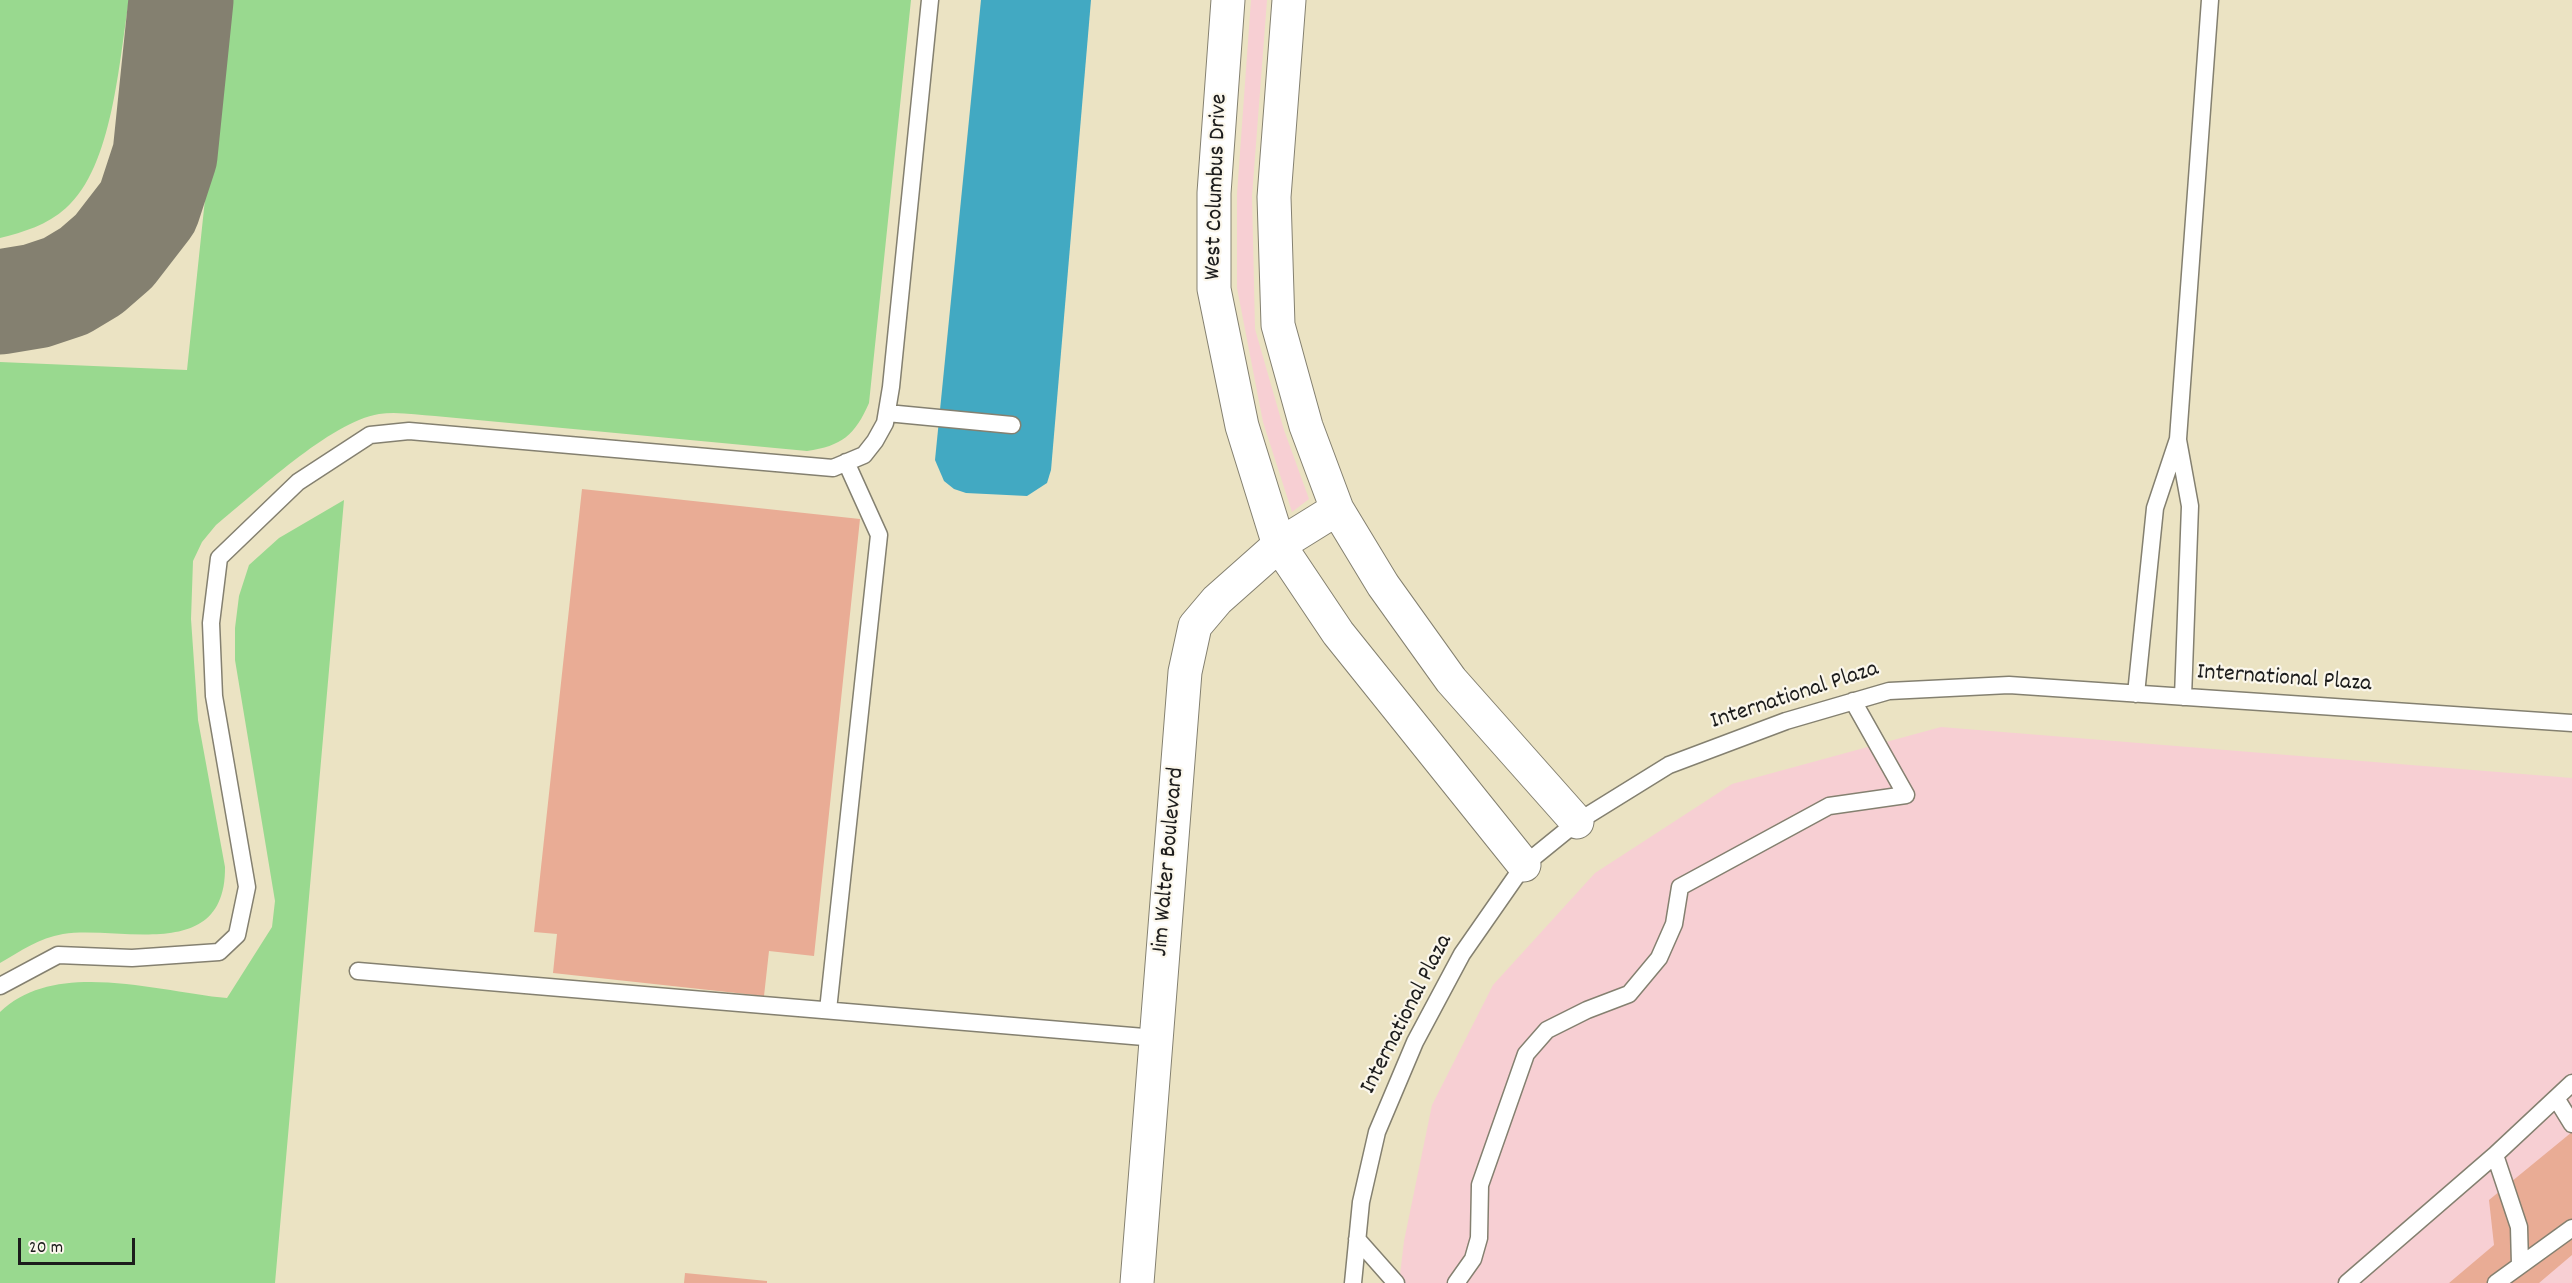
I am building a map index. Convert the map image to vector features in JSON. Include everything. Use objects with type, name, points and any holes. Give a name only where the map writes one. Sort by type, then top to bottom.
[{"type":"street","name":"West Columbus Drive","points":[[1228,0],[1214,193],[1214,289],[1242,426],[1280,545],[1338,633],[1524,865]]},
{"type":"street","points":[[1289,0],[1275,197],[1278,325],[1306,426],[1337,509],[1383,585],[1450,680],[1577,822]]},
{"type":"street","name":"Jim Walter Boulevard","points":[[1137,1283],[1185,672],[1195,626],[1217,600],[1280,545],[1337,509]]},
{"type":"lane","points":[[0,986],[58,955],[132,958],[219,952],[237,935],[247,887],[214,696],[211,623],[219,558],[298,482],[370,435],[409,431],[833,468],[864,455],[885,423],[887,413],[930,0]]},
{"type":"lane","points":[[2136,694],[2155,508],[2178,439],[2210,0]]},
{"type":"lane","points":[[887,413],[1012,425]]},
{"type":"lane","points":[[2178,439],[2190,506],[2183,698]]},
{"type":"lane","points":[[828,1010],[879,535],[846,462]]},
{"type":"lane","name":"International Plaza","points":[[1353,1283],[1361,1202],[1377,1132],[1415,1042],[1462,954],[1524,865],[1577,822],[1670,765],[1786,721],[1889,691],[2009,685],[2572,723]]},
{"type":"lane","points":[[1456,1283],[1473,1259],[1479,1238],[1480,1185],[1526,1054],[1547,1030],[1587,1010],[1629,994],[1659,958],[1674,924],[1680,887],[1829,806],[1906,795],[1853,701]]},
{"type":"lane","points":[[358,971],[1156,1038]]},
{"type":"lane","points":[[2347,1283],[2495,1155],[2572,1083]]},
{"type":"lane","points":[[2556,1098],[2572,1124]]},
{"type":"lane","points":[[2495,1155],[2519,1227],[2520,1264]]},
{"type":"lane","points":[[2496,1283],[2572,1228]]},
{"type":"lane","points":[[1357,1239],[1396,1283]]},
{"type":"shaded area","points":[[1251,0],[1267,0],[1252,196],[1255,329],[1284,430],[1309,499],[1292,512],[1263,422],[1237,288],[1237,194]]},
{"type":"shaded area","points":[[1941,727],[2572,778],[2572,1283],[1399,1283],[1404,1241],[1432,1105],[1493,985],[1595,873],[1732,784]]},
{"type":"green space","points":[[0,0],[129,0],[117,81],[104,140],[82,190],[66,208],[51,219],[0,238]]},
{"type":"green space","points":[[226,0],[911,0],[869,403],[858,423],[846,437],[829,446],[807,451],[393,413],[379,414],[360,420],[316,444],[216,525],[202,542],[193,561],[191,619],[198,720],[225,867],[221,897],[208,917],[189,928],[166,934],[63,934],[38,942],[0,963],[0,362],[187,370]]},
{"type":"green space","points":[[344,500],[275,1283],[0,1283],[0,1012],[23,996],[49,986],[78,982],[109,982],[227,998],[272,927],[275,901],[235,660],[235,628],[239,596],[249,565],[279,538]]},
{"type":"water","points":[[981,0],[1091,0],[1051,470],[1047,483],[1027,496],[966,493],[954,489],[944,481],[935,460]]},
{"type":"building","points":[[582,489],[860,519],[814,956],[769,951],[764,996],[553,973],[557,934],[534,932]]},
{"type":"building","points":[[2572,1132],[2572,1255],[2539,1283],[2449,1283],[2494,1245],[2489,1200]]},
{"type":"building","points":[[685,1273],[767,1281],[767,1283],[684,1283]]},
{"type":"taxiway","points":[[0,302],[36,296],[66,286],[91,271],[114,251],[148,207],[165,155],[181,0]]}]
